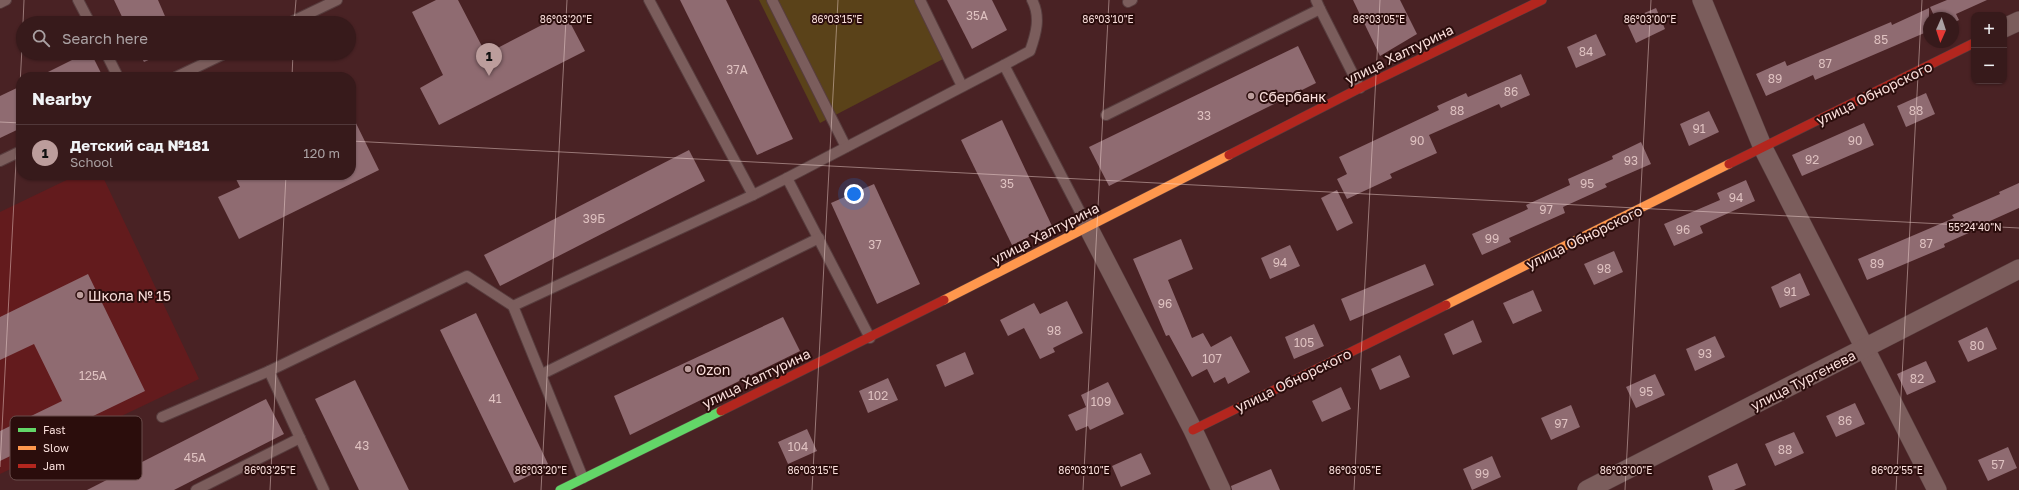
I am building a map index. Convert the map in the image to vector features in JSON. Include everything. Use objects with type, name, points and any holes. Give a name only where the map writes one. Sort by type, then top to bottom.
[{"type":"street","name":"улица Халтурина","points":[[560,490],[870,338],[1360,88],[1542,0]]},
{"type":"street","points":[[1702,0],[1763,148],[1937,490]]},
{"type":"street","points":[[2007,27],[2019,21]]},
{"type":"street","name":"улица Обнорского","points":[[1193,430],[1971,44]]},
{"type":"street","points":[[1088,227],[1193,430],[1221,490]]},
{"type":"street","name":"улица Тургенева","points":[[1587,490],[2019,269]]},
{"type":"lane","points":[[0,3],[6,0]]},
{"type":"lane","points":[[78,0],[86,16]]},
{"type":"lane","points":[[304,16],[337,0]]},
{"type":"lane","points":[[649,0],[753,195]]},
{"type":"lane","points":[[772,0],[846,147]]},
{"type":"lane","points":[[920,0],[962,86]]},
{"type":"lane","points":[[513,306],[753,195],[1030,51],[1038,29],[1035,7],[1032,0]]},
{"type":"lane","points":[[1106,115],[1318,5],[1360,88]]},
{"type":"lane","points":[[110,60],[116,72]]},
{"type":"lane","points":[[186,72],[211,60]]},
{"type":"lane","points":[[1004,65],[1088,227]]},
{"type":"lane","points":[[0,161],[16,153]]},
{"type":"lane","points":[[787,178],[870,338]]},
{"type":"lane","points":[[542,374],[819,238]]},
{"type":"lane","points":[[162,417],[269,370],[467,276],[513,306],[542,374],[583,478]]},
{"type":"lane","points":[[269,370],[321,489]]},
{"type":"lane","points":[[196,490],[300,438]]},
{"type":"shaded area","points":[[759,0],[917,0],[945,58],[820,123]]},
{"type":"shaded area","name":"Школа № 15","points":[[67,180],[104,180],[199,379],[121,416],[10,416],[10,469],[0,474],[0,212]]},
{"type":"building","points":[[114,0],[158,0],[165,16],[122,16]]},
{"type":"building","points":[[436,0],[458,0],[486,54],[565,13],[585,51],[439,125],[420,88],[443,75],[412,12]]},
{"type":"building","points":[[680,0],[726,0],[793,139],[757,155]]},
{"type":"building","points":[[947,0],[992,0],[1007,30],[972,49]]},
{"type":"building","points":[[1353,0],[1400,0],[1417,34],[1380,56]]},
{"type":"building","points":[[1947,0],[1987,0],[1959,13],[1932,12],[1930,7]]},
{"type":"building","points":[[1656,8],[1665,29],[1636,43],[1626,21]]},
{"type":"building","points":[[1929,8],[1929,12],[1923,12],[1923,34],[1815,80],[1813,75],[1766,96],[1756,74],[1785,61],[1787,66],[1891,22],[1892,25]]},
{"type":"building","points":[[1596,34],[1606,55],[1576,68],[1567,47]]},
{"type":"building","points":[[1298,46],[1316,83],[1109,186],[1089,147]]},
{"type":"building","points":[[72,60],[94,60],[100,72],[48,72]]},
{"type":"building","points":[[1521,74],[1530,95],[1501,108],[1499,104],[1429,135],[1437,153],[1390,174],[1392,178],[1347,199],[1337,179],[1347,174],[1339,157],[1439,110],[1437,106],[1466,93],[1468,97]]},
{"type":"building","points":[[16,88],[16,130],[0,138],[0,96]]},
{"type":"building","points":[[1926,93],[1935,114],[1906,127],[1897,106]]},
{"type":"building","points":[[1709,111],[1719,132],[1689,146],[1680,124]]},
{"type":"building","points":[[1002,120],[1052,226],[1012,245],[961,140]]},
{"type":"building","points":[[356,123],[379,170],[239,239],[218,197],[240,187],[236,180],[356,180]]},
{"type":"building","points":[[1864,123],[1874,145],[1802,176],[1792,155]]},
{"type":"building","points":[[1641,142],[1651,164],[1605,184],[1607,187],[1563,207],[1565,213],[1509,238],[1511,242],[1482,255],[1472,234],[1528,209],[1526,205],[1570,185],[1568,179],[1613,159],[1612,156]]},
{"type":"building","points":[[689,150],[705,181],[500,286],[484,255]]},
{"type":"building","points":[[1746,180],[1755,201],[1700,226],[1703,233],[1674,246],[1664,224],[1720,200],[1717,193]]},
{"type":"building","points":[[2019,183],[2019,208],[1990,221],[1991,223],[1944,244],[1945,247],[1867,280],[1858,259],[1954,218],[1952,215],[2000,194],[1999,192]]},
{"type":"building","points":[[874,184],[920,284],[877,304],[831,203]]},
{"type":"building","points":[[1337,190],[1353,223],[1337,231],[1321,198]]},
{"type":"building","points":[[1181,239],[1193,269],[1168,280],[1192,338],[1203,333],[1211,347],[1231,336],[1250,372],[1228,384],[1225,377],[1214,383],[1207,369],[1192,377],[1169,335],[1166,336],[1133,259]]},
{"type":"building","points":[[1290,245],[1300,266],[1270,279],[1261,258]]},
{"type":"building","points":[[1614,251],[1623,272],[1594,285],[1584,264]]},
{"type":"building","points":[[1425,264],[1434,285],[1350,321],[1341,299]]},
{"type":"building","points":[[1800,273],[1810,295],[1780,308],[1771,287]]},
{"type":"building","points":[[88,274],[145,391],[93,416],[31,416],[62,401],[34,344],[0,360],[0,317]]},
{"type":"building","points":[[1533,290],[1542,311],[1513,324],[1503,303]]},
{"type":"building","points":[[1067,301],[1083,333],[1053,348],[1055,352],[1040,359],[1024,328],[1008,336],[1000,320],[1034,303],[1040,314]]},
{"type":"building","points":[[476,313],[549,466],[514,483],[440,330]]},
{"type":"building","points":[[783,317],[800,351],[630,435],[614,396]]},
{"type":"building","points":[[1473,320],[1482,342],[1453,355],[1444,334]]},
{"type":"building","points":[[1314,324],[1324,346],[1294,359],[1285,337]]},
{"type":"building","points":[[1987,327],[1997,349],[1968,362],[1958,341]]},
{"type":"building","points":[[1715,336],[1725,357],[1695,371],[1686,349]]},
{"type":"building","points":[[965,352],[974,374],[945,387],[936,365]]},
{"type":"building","points":[[1400,355],[1410,377],[1380,390],[1371,369]]},
{"type":"building","points":[[1926,361],[1936,382],[1907,395],[1897,374]]},
{"type":"building","points":[[1655,374],[1665,395],[1636,408],[1626,387]]},
{"type":"building","points":[[888,378],[898,400],[868,413],[859,391]]},
{"type":"building","points":[[355,380],[409,490],[359,490],[315,399]]},
{"type":"building","points":[[1108,382],[1124,414],[1090,430],[1088,426],[1076,431],[1068,415],[1086,407],[1081,395]]},
{"type":"building","points":[[1341,387],[1351,409],[1322,422],[1312,401]]},
{"type":"building","points":[[266,399],[284,434],[174,490],[87,490],[107,480],[142,480],[142,462]]},
{"type":"building","points":[[1855,403],[1865,424],[1836,437],[1826,416]]},
{"type":"building","points":[[1571,405],[1580,427],[1551,440],[1541,418]]},
{"type":"building","points":[[10,426],[10,456],[0,461],[0,431]]},
{"type":"building","points":[[807,429],[817,451],[788,464],[778,442]]},
{"type":"building","points":[[1794,432],[1804,453],[1775,466],[1765,444]]},
{"type":"building","points":[[2008,447],[2017,468],[1988,481],[1978,460]]},
{"type":"building","points":[[1141,453],[1151,474],[1121,487],[1112,466]]},
{"type":"building","points":[[1492,456],[1501,477],[1472,490],[1463,469]]},
{"type":"building","points":[[1737,463],[1746,485],[1734,490],[1713,490],[1708,476]]},
{"type":"building","points":[[1271,469],[1280,490],[1232,490],[1231,486]]},
{"type":"traffic: fast","points":[[560,490],[721,411]]},
{"type":"traffic: slow","points":[[944,300],[1229,155]]},
{"type":"traffic: slow","points":[[1446,305],[1729,164]]},
{"type":"traffic: jam","points":[[1229,155],[1360,88],[1542,0]]},
{"type":"traffic: jam","points":[[1729,164],[1971,44]]},
{"type":"traffic: jam","points":[[721,411],[944,300]]},
{"type":"traffic: jam","points":[[1193,430],[1446,305]]},
{"type":"place","name":"Детский сад №181","points":[[489,76]]},
{"type":"place","name":"Сбербанк","points":[[1251,96]]},
{"type":"place","name":"Школа № 15","points":[[80,295]]},
{"type":"place","name":"Ozon","points":[[688,369]]}]
